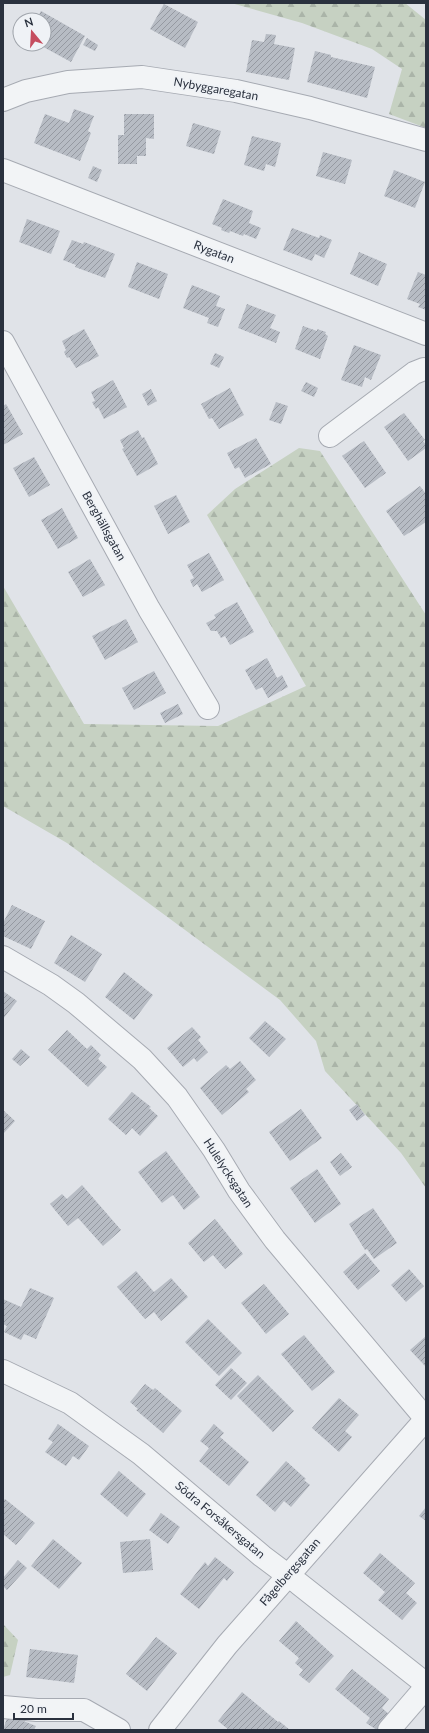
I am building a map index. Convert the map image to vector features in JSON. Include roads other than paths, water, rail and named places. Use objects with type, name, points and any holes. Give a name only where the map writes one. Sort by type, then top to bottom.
[{"type":"street","name":"Nybyggaregatan","points":[[3,100],[26,91],[68,82],[142,77],[236,91],[310,108],[426,140]]},
{"type":"street","name":"Rygatan","points":[[3,170],[426,334]]},
{"type":"street","name":"Berghällsgatan","points":[[3,342],[149,609],[208,708]]},
{"type":"street","points":[[330,436],[414,372],[425,370]]},
{"type":"street","name":"Hulelycksgatan","points":[[3,957],[51,985],[76,1003],[142,1059],[177,1097],[214,1150],[239,1191],[275,1240],[426,1419]]},
{"type":"street","name":"Södra Forsåkersgatan","points":[[3,1371],[70,1403],[140,1454],[262,1556],[288,1575],[426,1686]]},
{"type":"street","name":"Fågelbergsgatan","points":[[160,1730],[227,1645],[426,1419]]},
{"type":"street","points":[[389,1730],[426,1686]]},
{"type":"street","points":[[3,1707],[37,1710],[84,1710],[119,1730]]}]
